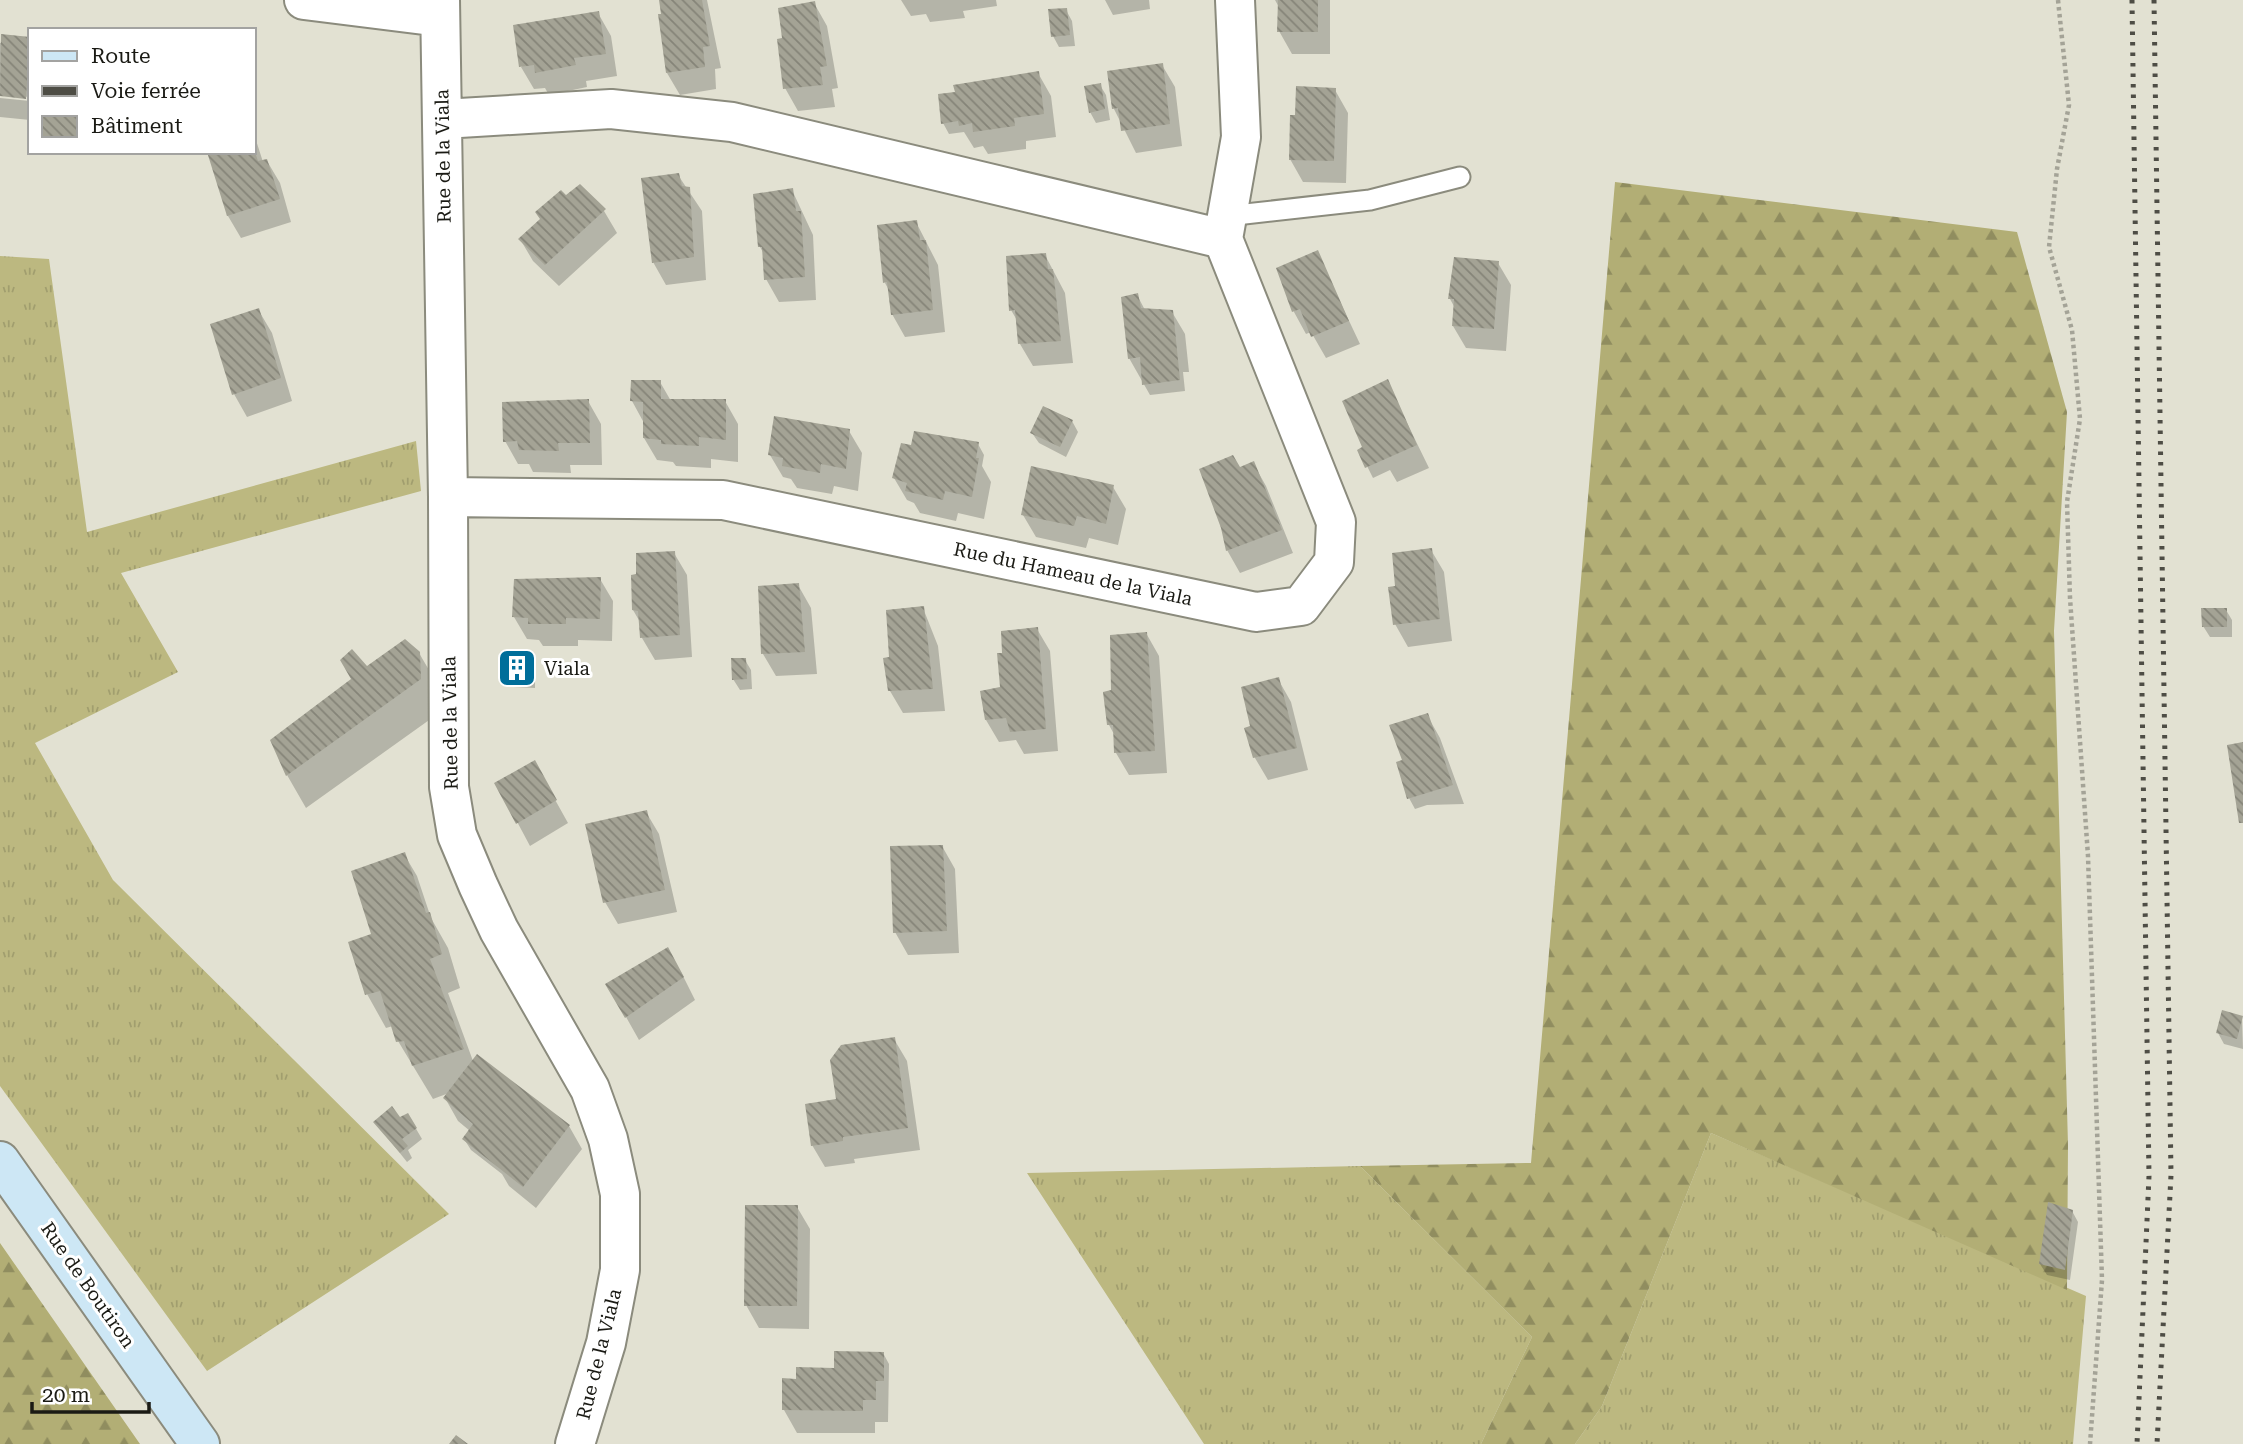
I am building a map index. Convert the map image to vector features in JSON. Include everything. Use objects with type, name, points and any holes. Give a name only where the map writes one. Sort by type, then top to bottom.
[{"type":"main road","name":"Rue de Boutiron","points":[[0,1161],[200,1444]]},
{"type":"street","points":[[304,0],[440,9]]},
{"type":"street","points":[[443,119],[611,109],[732,122],[1225,228],[1241,137],[1235,0]]},
{"type":"street","name":"Rue de la Viala","points":[[440,9],[448,497],[449,787],[457,835],[499,930],[590,1089],[608,1139],[620,1194],[620,1270],[606,1343],[575,1444]]},
{"type":"street","name":"Rue du Hameau de la Viala","points":[[448,497],[723,500],[1256,612],[1301,606],[1334,562],[1336,522],[1225,228]]},
{"type":"lane","points":[[1225,228],[1370,200],[1460,177]]},
{"type":"path","points":[[2058,0],[2069,105],[2057,169],[2049,247],[2072,330],[2080,419],[2067,502],[2088,856],[2102,1280],[2090,1444]]},
{"type":"green space","points":[[1615,182],[2017,232],[2067,412],[2054,631],[2068,1145],[2067,1290],[1711,1133],[1602,1406],[1575,1444],[1481,1444],[1532,1337],[1360,1166],[1531,1163]]},
{"type":"green space","points":[[0,256],[49,259],[87,532],[416,441],[421,491],[121,573],[178,672],[35,743],[113,880],[449,1214],[207,1371],[0,1086]]},
{"type":"green space","points":[[1711,1133],[2086,1296],[2073,1444],[1575,1444],[1602,1406]]},
{"type":"green space","points":[[1360,1166],[1532,1337],[1481,1444],[1204,1444],[1027,1173]]},
{"type":"green space","points":[[0,1243],[140,1444],[0,1444]]},
{"type":"building","points":[[659,0],[702,0],[710,46],[703,47],[705,67],[666,73],[658,14],[661,14]]},
{"type":"building","points":[[1278,0],[1318,0],[1318,32],[1277,32]]},
{"type":"building","points":[[815,1],[827,66],[820,67],[823,85],[783,89],[777,39],[782,38],[778,8]]},
{"type":"building","points":[[1067,8],[1070,35],[1051,37],[1048,9]]},
{"type":"building","points":[[599,11],[606,54],[574,58],[576,65],[535,73],[534,65],[519,67],[513,25]]},
{"type":"building","points":[[1,34],[28,37],[26,99],[0,96]]},
{"type":"building","points":[[1163,63],[1170,124],[1121,131],[1118,108],[1112,109],[1107,71]]},
{"type":"building","points":[[1039,71],[1044,114],[1014,118],[1015,126],[973,132],[972,123],[959,126],[958,121],[941,124],[938,94],[955,92],[953,85]]},
{"type":"building","points":[[1101,83],[1105,109],[1089,113],[1084,86]]},
{"type":"building","points":[[1296,86],[1336,88],[1334,161],[1289,160],[1290,115],[1295,115]]},
{"type":"building","points":[[208,154],[256,154],[258,161],[267,159],[280,199],[227,216]]},
{"type":"building","points":[[679,173],[682,186],[690,187],[694,257],[652,263],[641,178]]},
{"type":"building","points":[[580,184],[606,209],[545,265],[518,239],[540,219],[535,212],[561,190],[566,195]]},
{"type":"building","points":[[793,188],[796,211],[801,211],[805,277],[764,280],[762,247],[758,247],[753,194]]},
{"type":"building","points":[[917,220],[920,240],[926,240],[933,310],[891,315],[887,282],[883,283],[877,225]]},
{"type":"building","points":[[1318,250],[1349,321],[1311,337],[1300,309],[1292,312],[1276,268]]},
{"type":"building","points":[[1046,253],[1048,269],[1053,269],[1061,341],[1018,344],[1015,310],[1009,311],[1006,256]]},
{"type":"building","points":[[1454,257],[1499,261],[1494,329],[1452,326],[1454,299],[1448,299]]},
{"type":"building","points":[[1138,293],[1141,308],[1173,310],[1180,380],[1142,385],[1140,357],[1128,359],[1121,297]]},
{"type":"building","points":[[259,308],[281,378],[232,395],[210,324]]},
{"type":"building","points":[[1388,379],[1417,445],[1365,468],[1357,450],[1362,447],[1342,401]]},
{"type":"building","points":[[631,380],[661,380],[661,399],[726,399],[726,440],[699,437],[699,446],[661,444],[661,440],[643,438],[643,402],[630,401]]},
{"type":"building","points":[[589,399],[590,443],[558,443],[559,451],[519,450],[517,441],[503,442],[502,402]]},
{"type":"building","points":[[1043,406],[1073,420],[1060,447],[1030,433]]},
{"type":"building","points":[[774,416],[850,429],[846,469],[821,464],[820,473],[782,466],[783,458],[768,455]]},
{"type":"building","points":[[914,431],[979,442],[972,497],[945,491],[943,500],[905,491],[907,483],[892,478],[901,443],[911,445]]},
{"type":"building","points":[[1233,455],[1240,467],[1254,461],[1282,530],[1226,551],[1221,528],[1199,469]]},
{"type":"building","points":[[1031,466],[1114,485],[1106,524],[1077,516],[1074,526],[1021,515]]},
{"type":"building","points":[[1432,548],[1440,619],[1393,625],[1388,587],[1395,586],[1392,553]]},
{"type":"building","points":[[675,551],[680,635],[640,638],[638,611],[632,610],[631,575],[636,574],[636,553]]},
{"type":"building","points":[[601,577],[600,619],[566,618],[566,624],[528,624],[528,618],[512,617],[514,579]]},
{"type":"building","points":[[799,583],[805,652],[761,654],[758,586]]},
{"type":"building","points":[[924,606],[933,689],[888,691],[883,658],[889,657],[886,610]]},
{"type":"building","points":[[2201,608],[2227,608],[2227,627],[2202,627]]},
{"type":"building","points":[[1038,627],[1046,729],[1010,732],[1006,718],[985,720],[980,691],[1000,687],[997,653],[1002,653],[1001,631]]},
{"type":"building","points":[[1147,632],[1155,751],[1114,753],[1113,725],[1107,725],[1103,692],[1111,690],[1110,635]]},
{"type":"building","points":[[405,639],[420,652],[421,679],[286,776],[270,740],[351,679],[340,660],[352,649],[367,666]]},
{"type":"building","name":"Viala","points":[[505,655],[530,656],[530,677],[505,677]]},
{"type":"building","points":[[731,658],[746,658],[747,679],[732,680]]},
{"type":"building","points":[[1279,677],[1297,748],[1253,758],[1244,728],[1250,726],[1241,687]]},
{"type":"building","points":[[1428,713],[1453,785],[1407,799],[1396,762],[1402,760],[1389,725]]},
{"type":"building","points":[[2243,742],[2243,823],[2239,823],[2227,745]]},
{"type":"building","points":[[535,760],[557,800],[516,824],[494,783]]},
{"type":"building","points":[[647,810],[665,890],[603,903],[585,824]]},
{"type":"building","points":[[943,845],[947,931],[893,933],[890,846]]},
{"type":"building","points":[[405,852],[426,913],[430,912],[442,954],[430,959],[464,1049],[412,1066],[404,1041],[396,1042],[380,991],[365,995],[348,942],[371,934],[351,871]]},
{"type":"building","points":[[668,947],[684,977],[625,1018],[605,984]]},
{"type":"building","points":[[2222,1010],[2243,1016],[2237,1039],[2216,1033]]},
{"type":"building","points":[[895,1037],[908,1128],[843,1137],[843,1141],[811,1146],[805,1104],[836,1099],[830,1060],[841,1045]]},
{"type":"building","points":[[477,1054],[570,1125],[523,1187],[462,1139],[473,1124],[443,1098]]},
{"type":"building","points":[[392,1106],[400,1117],[408,1113],[417,1128],[402,1139],[408,1146],[400,1153],[373,1122]]},
{"type":"building","points":[[2048,1202],[2073,1210],[2065,1270],[2039,1264]]},
{"type":"building","points":[[745,1205],[798,1205],[797,1306],[744,1306]]},
{"type":"building","points":[[834,1351],[884,1352],[884,1381],[876,1381],[876,1400],[863,1400],[863,1411],[782,1410],[782,1378],[796,1379],[796,1367],[834,1368]]},
{"type":"building","points":[[456,1435],[468,1444],[449,1444]]},
{"type":"railway","points":[[2132,0],[2149,1176],[2137,1444]]},
{"type":"railway","points":[[2154,0],[2171,1175],[2157,1444]]},
{"type":"place","name":"Viala","points":[[517,668]]}]
